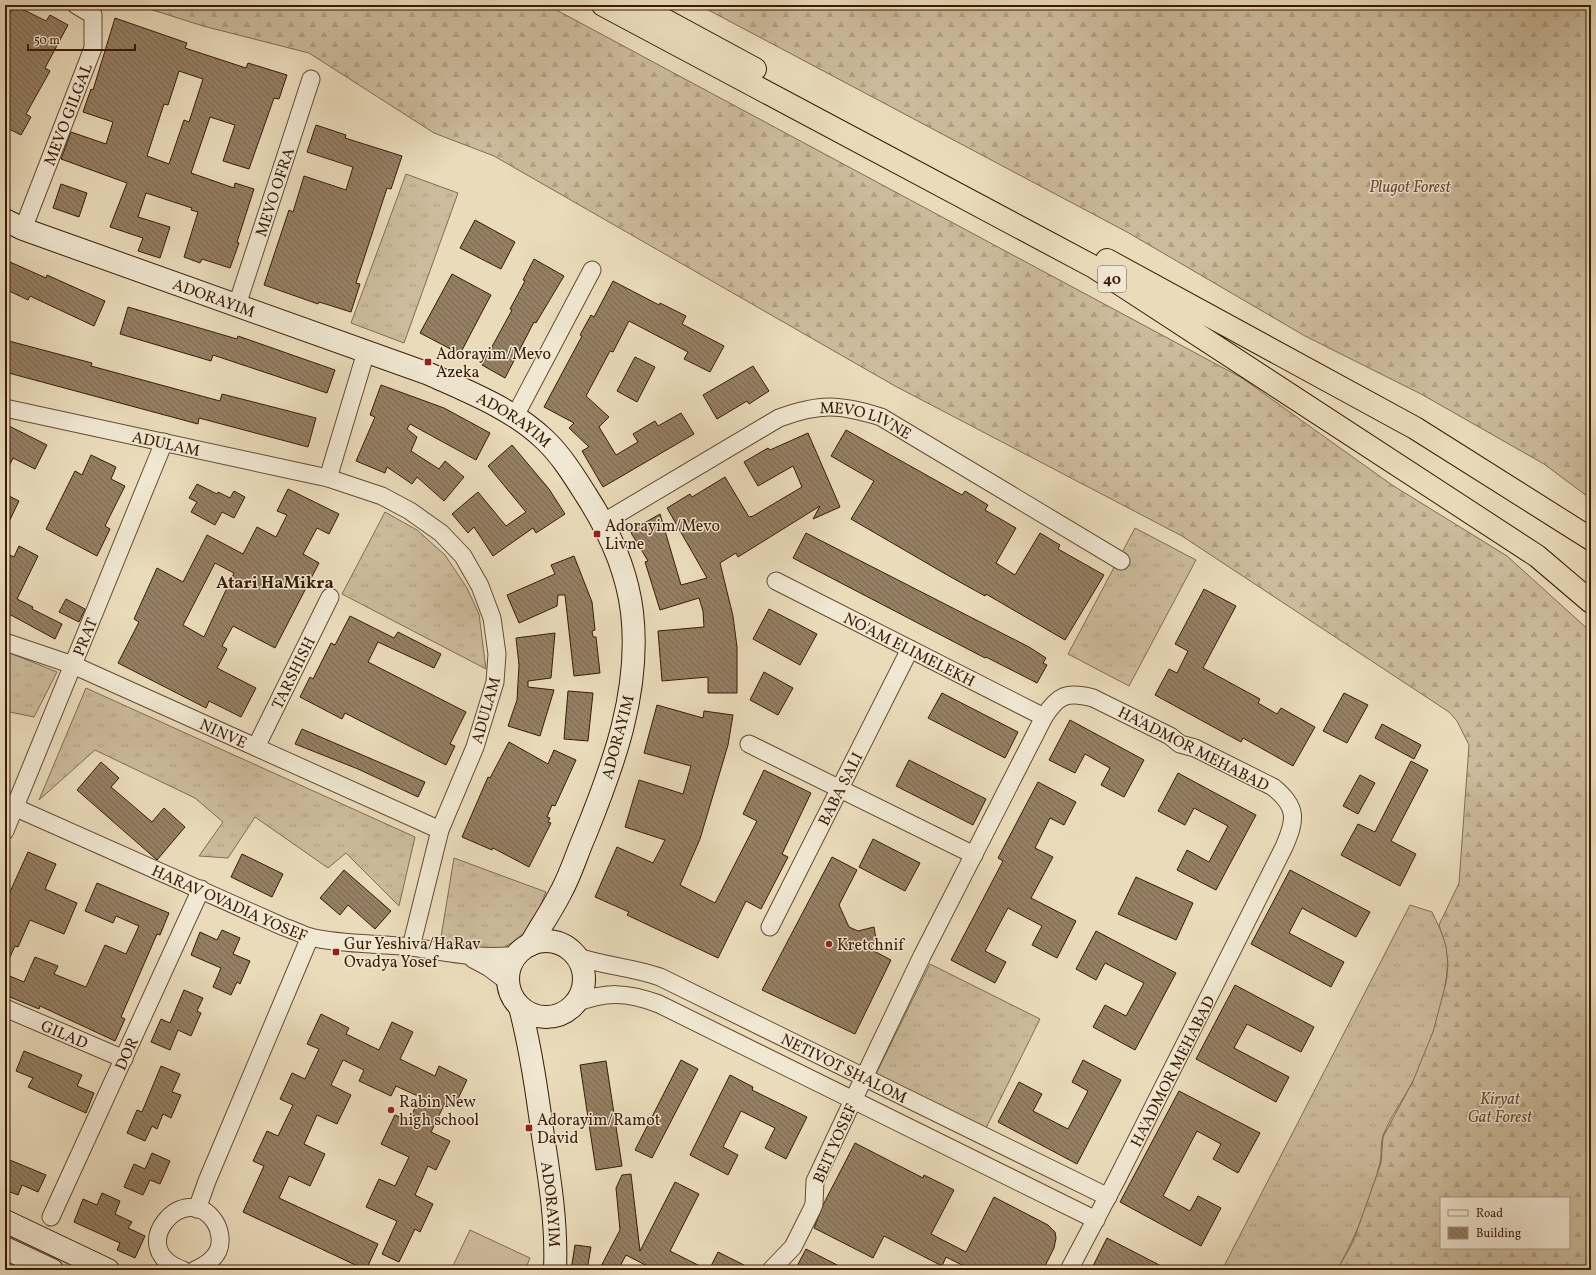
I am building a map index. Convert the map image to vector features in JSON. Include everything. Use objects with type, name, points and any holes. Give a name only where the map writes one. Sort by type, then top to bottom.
[{"type":"highway","name":"40","points":[[603,5],[1094,268],[1537,556],[1591,602]]},
{"type":"highway","name":"40","points":[[637,5],[1415,428],[1591,539]]},
{"type":"street","name":"MEVO GILGAL","points":[[14,224],[93,48],[93,15],[76,5]]},
{"type":"street","name":"MEVO OFRA","points":[[237,305],[311,79]]},
{"type":"street","name":"ADORAYIM","points":[[14,224],[429,374],[470,392],[515,416],[545,440],[571,472],[604,522],[621,569],[632,612],[633,674],[624,723],[600,797],[562,890],[524,950]]},
{"type":"street","points":[[515,416],[592,270]]},
{"type":"street","points":[[328,478],[366,352]]},
{"type":"street","name":"MEVO LIVNE","points":[[604,522],[779,418],[801,410],[832,406],[852,408],[881,417],[1121,561]]},
{"type":"street","name":"ADULAM","points":[[5,408],[328,478],[382,496],[410,511],[441,533],[462,556],[480,586],[492,618],[497,654],[495,682],[475,747],[440,830],[411,947]]},
{"type":"street","name":"PRAT","points":[[5,831],[10,805],[73,665],[164,442]]},
{"type":"street","name":"NO'AM ELIMELEKH","points":[[776,581],[910,649],[1040,724]]},
{"type":"street","name":"TARSHISH","points":[[256,747],[330,597]]},
{"type":"street","name":"NINVE","points":[[5,642],[73,665],[440,830]]},
{"type":"street","name":"BABA SALI","points":[[770,927],[910,649]]},
{"type":"street","name":"HA'ADMOR MEHABAD","points":[[864,1077],[922,956],[1040,724],[1052,705],[1064,695],[1079,694],[1093,698],[1170,736],[1180,744],[1195,748],[1273,788],[1285,796],[1292,807],[1294,820],[1291,832],[1096,1220]]},
{"type":"street","points":[[749,744],[974,855]]},
{"type":"street","name":"HARAV OVADIA YOSEF","points":[[10,805],[202,889],[284,927],[310,937],[335,941],[411,947],[467,956],[496,958],[524,950]]},
{"type":"street","name":"DOR","points":[[51,1217],[202,889]]},
{"type":"street","name":"ADORAYIM","points":[[562,890],[558,922],[559,936],[570,951]]},
{"type":"street","points":[[197,1209],[207,1181],[310,937]]},
{"type":"street","points":[[547,941],[570,951],[581,965],[583,977],[582,990],[565,1010],[537,1016],[520,1007],[512,996],[508,982],[510,968],[524,950],[547,941]]},
{"type":"street","name":"NETIVOT SHALOM","points":[[570,951],[593,962],[641,971],[660,977],[1108,1197]]},
{"type":"street","name":"HARAV OVADIA YOSEF","points":[[467,956],[488,967],[508,982]]},
{"type":"street","name":"NETIVOT SHALOM","points":[[565,1010],[591,997],[604,994],[634,996],[646,999],[1096,1220]]},
{"type":"street","name":"ADORAYIM","points":[[520,1007],[533,1067],[555,1220],[555,1270]]},
{"type":"street","name":"GILAD","points":[[5,1008],[124,1060]]},
{"type":"street","name":"ADORAYIM","points":[[533,1067],[537,1049],[542,1038],[565,1010]]},
{"type":"street","name":"BEIT YOSEF","points":[[771,1270],[793,1247],[812,1210],[814,1204],[815,1181],[864,1077]]},
{"type":"street","points":[[183,1270],[174,1267],[166,1261],[160,1252],[158,1232],[162,1223],[173,1213],[187,1208],[197,1209],[207,1214],[214,1221],[219,1230],[220,1241],[218,1251],[212,1260],[204,1267],[195,1270]]},
{"type":"street","points":[[1069,1270],[1096,1220]]},
{"type":"street","points":[[5,1221],[108,1270]]},
{"type":"street","points":[[5,1248],[52,1270]]},
{"type":"green space","name":"Kiryat Gat Forest","points":[[137,5],[547,5],[1242,378],[1392,485],[1507,556],[1591,632],[1591,1270],[1337,1270],[1353,1242],[1381,1163],[1383,1137],[1413,1081],[1433,1032],[1446,983],[1448,965],[1446,946],[1439,925],[1459,883],[1469,745],[1457,721],[1449,712],[1182,536],[895,386],[494,156],[434,133],[309,53],[203,26]]},
{"type":"green space","name":"Plugot Forest","points":[[699,5],[1591,5],[1591,499],[1544,464],[1421,394],[1305,336],[1127,232]]},
{"type":"green space","points":[[406,174],[458,193],[404,343],[351,323]]},
{"type":"green space","points":[[385,512],[417,530],[445,555],[467,588],[479,614],[486,669],[342,594]]},
{"type":"green space","points":[[1135,528],[1196,560],[1129,686],[1068,654]]},
{"type":"green space","points":[[5,651],[57,672],[34,717],[5,711]]},
{"type":"green space","points":[[86,688],[415,837],[399,906],[346,853],[328,868],[255,817],[228,858],[199,856],[223,822],[195,798],[95,750],[39,800]]},
{"type":"green space","points":[[454,858],[546,892],[529,932],[497,952],[440,943]]},
{"type":"green space","points":[[1410,905],[1432,912],[1446,945],[1448,960],[1443,996],[1426,1053],[1383,1136],[1380,1163],[1372,1191],[1344,1258],[1337,1270],[1222,1270]]},
{"type":"green space","points":[[930,964],[1040,1019],[986,1128],[876,1074]]},
{"type":"green space","points":[[470,1230],[530,1258],[525,1270],[451,1270]]},
{"type":"building","points":[[14,5],[46,21],[50,15],[68,25],[45,68],[50,71],[26,114],[31,117],[21,135],[5,127],[5,22]]},
{"type":"building","points":[[115,18],[187,43],[185,48],[246,68],[248,63],[287,75],[279,99],[274,98],[249,169],[223,161],[235,125],[210,117],[191,173],[234,188],[235,183],[254,189],[237,242],[239,243],[230,268],[202,259],[200,263],[184,257],[198,212],[191,210],[192,208],[146,193],[138,217],[170,227],[160,258],[138,251],[143,238],[110,227],[127,183],[61,159],[71,132],[106,144],[113,122],[83,112],[91,89],[93,90]],"holes":[[[179,71],[203,79],[189,122],[184,120],[169,164],[147,156],[164,104],[168,105]]]},
{"type":"building","points":[[316,125],[346,135],[345,138],[402,156],[391,189],[387,188],[356,283],[360,284],[351,312],[319,302],[318,304],[264,285],[289,210],[293,212],[304,176],[346,190],[353,167],[307,152]]},
{"type":"building","points":[[61,184],[87,193],[79,217],[53,208]]},
{"type":"building","points":[[475,220],[515,242],[501,269],[460,248]]},
{"type":"building","points":[[534,259],[564,276],[536,323],[534,322],[505,378],[482,365],[512,310],[510,309],[525,281],[523,280]]},
{"type":"building","points":[[10,262],[46,278],[47,275],[105,301],[94,326],[30,296],[28,300],[5,289],[5,272]]},
{"type":"building","points":[[452,274],[491,295],[460,354],[420,333]]},
{"type":"building","points":[[613,281],[659,305],[660,303],[686,316],[682,324],[724,346],[710,372],[684,359],[688,352],[629,321],[613,352],[610,351],[586,396],[609,417],[599,427],[616,455],[638,442],[633,434],[655,421],[658,426],[681,413],[694,434],[603,487],[582,451],[589,447],[569,428],[574,423],[544,407],[582,336],[580,335],[591,315],[594,317]]},
{"type":"building","points":[[128,307],[237,339],[238,336],[335,370],[327,393],[213,355],[211,361],[120,334]]},
{"type":"building","points":[[5,340],[92,363],[91,366],[220,401],[222,394],[316,418],[308,447],[199,418],[198,424],[5,372]]},
{"type":"building","points":[[635,357],[655,367],[637,402],[617,391]]},
{"type":"building","points":[[753,366],[769,391],[749,404],[747,401],[717,419],[703,395]]},
{"type":"building","points":[[381,385],[444,408],[490,433],[476,460],[410,424],[407,429],[417,437],[411,451],[439,469],[445,461],[464,477],[444,501],[417,477],[412,484],[387,467],[385,473],[356,461],[375,417],[370,415]]},
{"type":"building","points":[[5,424],[47,445],[35,469],[13,458],[5,475]]},
{"type":"building","points":[[846,430],[962,495],[965,491],[988,505],[985,510],[1016,528],[996,563],[1015,575],[1040,533],[1060,545],[1058,549],[1104,575],[1065,640],[986,594],[985,596],[949,576],[851,519],[874,481],[831,456]]},
{"type":"building","points":[[808,433],[840,507],[813,519],[820,506],[738,557],[736,553],[720,563],[733,616],[737,647],[737,693],[708,693],[708,677],[662,681],[658,631],[704,627],[703,611],[699,598],[660,610],[645,562],[648,561],[630,531],[660,514],[681,585],[707,578],[667,508],[690,494],[692,497],[725,477],[749,517],[753,516],[802,487],[793,466],[758,486],[744,462],[768,448],[770,450]]},
{"type":"building","points":[[512,445],[549,489],[565,514],[536,533],[533,528],[493,556],[474,527],[468,533],[452,514],[478,492],[506,526],[526,512],[488,466]]},
{"type":"building","points":[[91,455],[116,467],[111,479],[125,486],[105,526],[110,529],[97,556],[46,529],[75,471],[82,475]]},
{"type":"building","points":[[197,484],[217,494],[218,492],[230,498],[234,491],[245,497],[234,518],[222,512],[215,525],[191,512],[197,502],[189,498]]},
{"type":"building","points":[[288,489],[339,514],[329,534],[317,528],[303,554],[319,563],[275,648],[233,626],[222,646],[227,649],[217,668],[256,688],[241,717],[209,701],[206,708],[118,663],[139,622],[134,619],[157,568],[183,582],[207,535],[243,554],[257,527],[276,537],[287,515],[277,511]],"holes":[[[215,563],[234,573],[204,637],[183,625]]]},
{"type":"building","points":[[5,494],[19,501],[5,530]]},
{"type":"building","points":[[806,533],[1029,647],[1046,658],[1043,663],[1047,665],[1037,683],[986,657],[985,658],[793,558]]},
{"type":"building","points":[[19,546],[38,556],[17,599],[33,607],[32,609],[62,624],[55,639],[9,614],[5,623],[5,553],[14,557]]},
{"type":"building","points":[[574,556],[592,602],[595,630],[592,631],[593,637],[596,637],[600,673],[574,676],[565,595],[558,595],[557,606],[519,623],[507,595],[555,574],[551,565]]},
{"type":"building","points":[[1204,589],[1236,606],[1203,668],[1260,699],[1258,703],[1277,714],[1281,708],[1315,727],[1293,766],[1243,738],[1241,742],[1155,695],[1169,669],[1177,673],[1188,651],[1175,644]]},
{"type":"building","points":[[66,599],[85,609],[79,622],[59,612]]},
{"type":"building","points":[[769,609],[817,634],[800,665],[753,639]]},
{"type":"building","points":[[350,616],[394,638],[398,632],[441,654],[434,668],[378,642],[368,662],[466,712],[450,744],[455,746],[446,765],[345,713],[342,719],[300,697],[310,677],[313,679],[331,643],[335,645]]},
{"type":"building","points":[[555,633],[551,678],[528,681],[528,687],[554,690],[540,736],[508,726],[517,700],[519,665],[516,638]]},
{"type":"building","points":[[764,672],[793,688],[778,715],[750,700]]},
{"type":"building","points":[[568,691],[593,693],[588,741],[564,739]]},
{"type":"building","points":[[942,693],[1018,732],[1005,758],[928,718]]},
{"type":"building","points":[[1344,693],[1368,705],[1347,743],[1323,731]]},
{"type":"building","points":[[657,705],[703,718],[704,711],[733,715],[728,745],[700,839],[680,885],[715,903],[757,821],[743,814],[764,770],[811,793],[782,854],[788,857],[761,909],[746,901],[718,958],[627,915],[629,912],[595,897],[617,847],[653,863],[665,840],[625,827],[639,780],[683,794],[691,766],[644,753]]},
{"type":"building","points":[[1070,720],[1144,760],[1124,797],[1101,785],[1110,768],[1085,754],[1075,773],[1049,760]]},
{"type":"building","points":[[1382,724],[1421,745],[1414,759],[1375,738]]},
{"type":"building","points":[[302,729],[425,782],[418,797],[358,769],[295,744]]},
{"type":"building","points":[[509,742],[548,764],[554,750],[576,760],[555,806],[552,805],[547,817],[550,818],[548,822],[551,823],[529,867],[493,848],[492,850],[462,837],[488,777],[490,778]]},
{"type":"building","points":[[909,760],[986,799],[973,825],[896,786]]},
{"type":"building","points":[[1411,761],[1428,770],[1391,841],[1416,854],[1400,886],[1341,855],[1358,824],[1375,832]]},
{"type":"building","points":[[101,762],[119,778],[111,787],[152,822],[164,808],[185,827],[157,860],[77,790]]},
{"type":"building","points":[[1178,773],[1256,815],[1216,890],[1177,870],[1187,850],[1209,862],[1228,826],[1194,808],[1185,825],[1158,811]]},
{"type":"building","points":[[1360,775],[1375,783],[1358,814],[1343,806]]},
{"type":"building","points":[[1038,782],[1076,802],[1064,825],[1050,818],[1035,848],[1053,857],[1031,898],[1076,921],[1057,958],[1032,945],[1042,926],[1008,908],[985,951],[1006,962],[995,983],[951,960],[1003,861],[998,858]]},
{"type":"building","points":[[873,839],[920,863],[905,891],[859,867]]},
{"type":"building","points":[[28,852],[56,864],[45,889],[77,903],[64,934],[30,920],[18,947],[15,946],[5,968],[5,903]]},
{"type":"building","points":[[242,854],[283,874],[272,897],[231,877]]},
{"type":"building","name":"Kretchnif","points":[[832,857],[857,870],[839,905],[849,927],[858,931],[874,927],[876,939],[870,949],[891,960],[855,1034],[762,990]]},
{"type":"building","points":[[344,870],[391,911],[375,929],[348,905],[340,915],[320,898]]},
{"type":"building","points":[[1290,870],[1370,912],[1356,937],[1302,908],[1289,933],[1344,962],[1331,987],[1251,944]]},
{"type":"building","points":[[1136,877],[1193,903],[1176,940],[1118,914]]},
{"type":"building","points":[[97,883],[169,913],[160,935],[157,934],[121,1017],[125,1019],[115,1041],[40,1006],[39,1009],[5,995],[5,974],[24,982],[35,957],[58,966],[54,974],[86,987],[105,945],[126,954],[139,926],[116,916],[113,923],[85,911]]},
{"type":"building","points":[[222,930],[240,938],[233,954],[250,961],[240,984],[237,982],[231,995],[213,987],[221,968],[191,955],[200,932],[217,940]]},
{"type":"building","points":[[1096,931],[1176,973],[1135,1050],[1093,1027],[1105,1005],[1126,1016],[1144,983],[1105,963],[1096,980],[1076,969]]},
{"type":"building","points":[[1235,985],[1314,1027],[1301,1052],[1247,1024],[1234,1048],[1289,1077],[1276,1102],[1196,1059]]},
{"type":"building","points":[[184,990],[203,998],[197,1011],[201,1013],[191,1036],[178,1030],[170,1050],[151,1042],[161,1019],[170,1023]]},
{"type":"building","points":[[321,1014],[349,1028],[346,1034],[379,1050],[392,1022],[413,1032],[400,1059],[435,1076],[439,1066],[467,1080],[454,1107],[445,1103],[431,1132],[450,1141],[436,1170],[428,1166],[415,1195],[433,1204],[420,1232],[415,1229],[399,1262],[382,1254],[397,1221],[366,1207],[379,1179],[395,1186],[409,1157],[381,1144],[395,1115],[409,1121],[420,1097],[396,1086],[391,1096],[359,1081],[364,1070],[343,1060],[331,1085],[351,1095],[337,1124],[317,1115],[304,1144],[325,1154],[310,1186],[289,1176],[279,1198],[378,1244],[366,1270],[243,1212],[264,1166],[253,1161],[267,1131],[278,1136],[293,1105],[280,1099],[292,1073],[305,1079],[319,1049],[307,1044]]},
{"type":"building","points":[[24,1051],[82,1075],[77,1086],[94,1093],[86,1113],[28,1087],[33,1078],[16,1071]]},
{"type":"building","points":[[681,1060],[698,1069],[652,1158],[635,1150]]},
{"type":"building","points":[[1083,1060],[1121,1080],[1077,1164],[998,1122],[1019,1082],[1042,1094],[1033,1111],[1068,1129],[1088,1091],[1072,1082]]},
{"type":"building","points":[[606,1061],[622,1166],[596,1170],[580,1065]]},
{"type":"building","points":[[161,1066],[180,1074],[172,1092],[181,1095],[171,1118],[163,1114],[157,1129],[152,1126],[145,1141],[127,1133],[137,1110],[142,1112]]},
{"type":"building","points":[[730,1075],[753,1087],[752,1090],[807,1117],[786,1159],[765,1148],[775,1128],[741,1111],[723,1147],[738,1155],[728,1175],[690,1155]]},
{"type":"building","points":[[1179,1091],[1260,1133],[1238,1173],[1213,1159],[1221,1144],[1197,1131],[1163,1196],[1190,1211],[1198,1196],[1221,1208],[1201,1246],[1120,1202]]},
{"type":"building","points":[[855,1143],[923,1178],[924,1175],[954,1190],[931,1234],[966,1252],[994,1197],[1048,1225],[1055,1232],[1056,1238],[1054,1248],[1043,1270],[972,1270],[946,1257],[942,1266],[884,1236],[873,1258],[814,1228],[824,1203]]},
{"type":"building","points":[[152,1153],[170,1161],[160,1184],[150,1180],[143,1195],[124,1187],[134,1164],[145,1169]]},
{"type":"building","points":[[5,1158],[46,1175],[38,1192],[22,1185],[18,1195],[5,1190]]},
{"type":"building","points":[[631,1174],[640,1251],[675,1182],[699,1194],[670,1251],[708,1270],[655,1270],[626,1255],[618,1270],[599,1270],[620,1230],[616,1188],[622,1175]]},
{"type":"building","points":[[102,1193],[120,1201],[115,1214],[132,1222],[128,1228],[145,1236],[135,1258],[117,1250],[120,1243],[74,1222],[83,1199],[97,1205]]},
{"type":"building","points":[[1107,1238],[1169,1270],[1091,1270]]},
{"type":"building","points":[[575,1245],[591,1247],[587,1270],[571,1270]]},
{"type":"building","points":[[806,1249],[847,1270],[795,1270]]},
{"type":"building","points":[[718,1252],[754,1270],[709,1270]]},
{"type":"place","name":"Adorayim/Mevo Azeka","points":[[428,362]]},
{"type":"place","name":"Adorayim/Mevo Livne","points":[[597,534]]},
{"type":"place","name":"Kretchnif","points":[[829,944]]},
{"type":"place","name":"Gur Yeshiva/HaRav Ovadya Yosef","points":[[336,952]]},
{"type":"place","name":"Rabin New high school","points":[[391,1110]]},
{"type":"place","name":"Adorayim/Ramot David","points":[[529,1128]]},
{"type":"district","name":"Atari HaMikra","points":[[275,582]]}]
